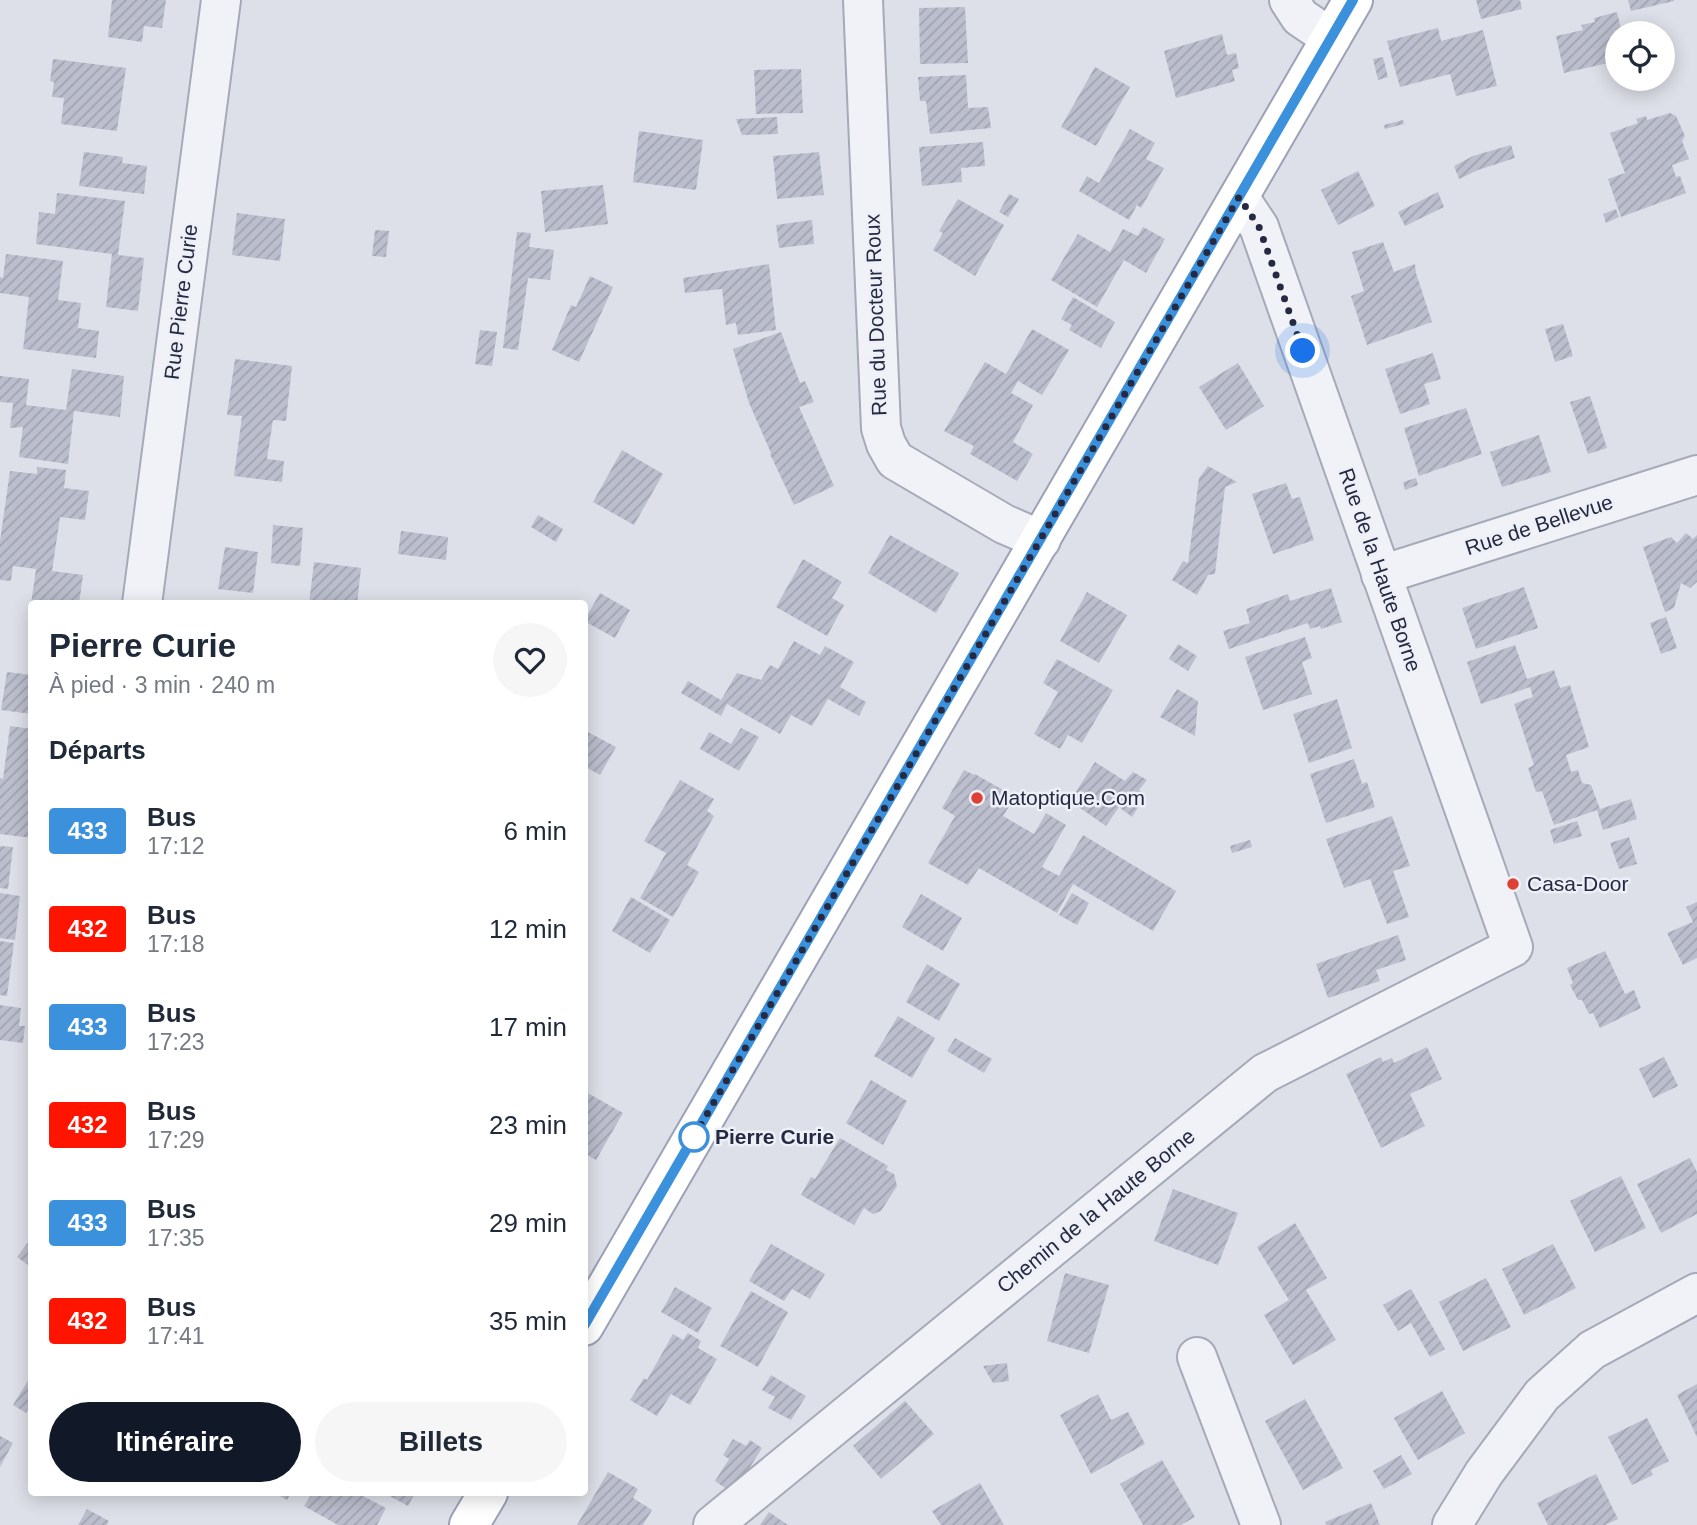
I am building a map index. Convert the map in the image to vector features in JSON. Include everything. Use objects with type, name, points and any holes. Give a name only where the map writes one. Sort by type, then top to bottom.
[{"type":"main road","points":[[588,1319],[1353,0]]},
{"type":"main road","points":[[469,1525],[486,1496]]},
{"type":"street","name":"Rue Pierre Curie","points":[[143,600],[221,0]]},
{"type":"street","name":"Rue du Docteur Roux","points":[[863,0],[881,428],[886,444],[895,460],[1004,524],[1041,540]]},
{"type":"street","points":[[1289,0],[1300,17],[1331,38]]},
{"type":"street","name":"Rue de la Haute Borne","points":[[1239,197],[1259,227],[1513,947]]},
{"type":"street","name":"Rue de Bellevue","points":[[1381,575],[1697,475]]},
{"type":"street","name":"Chemin de la Haute Borne","points":[[713,1525],[1265,1073],[1513,947]]},
{"type":"street","points":[[1452,1525],[1484,1473],[1542,1395],[1592,1350],[1697,1293]]},
{"type":"street","points":[[1197,1357],[1261,1525]]},
{"type":"building","points":[[112,0],[166,0],[162,28],[144,26],[142,42],[108,37]]},
{"type":"building","points":[[1476,0],[1520,0],[1522,9],[1481,19]]},
{"type":"building","points":[[1628,0],[1674,0],[1674,1],[1631,11]]},
{"type":"building","points":[[965,7],[968,63],[920,64],[919,8]]},
{"type":"building","points":[[1617,12],[1619,21],[1605,21],[1605,64],[1564,73],[1556,36],[1583,30],[1581,25],[1595,22],[1594,18]]},
{"type":"building","points":[[1438,28],[1441,41],[1483,30],[1497,86],[1456,96],[1450,74],[1400,87],[1387,41]]},
{"type":"building","points":[[1222,34],[1227,55],[1236,53],[1239,68],[1232,70],[1235,81],[1176,98],[1164,51]]},
{"type":"building","points":[[1383,57],[1388,77],[1378,80],[1373,59]]},
{"type":"building","points":[[53,59],[126,68],[117,131],[61,124],[64,98],[52,97],[54,82],[50,81]]},
{"type":"building","points":[[1095,67],[1130,87],[1096,146],[1061,127]]},
{"type":"building","points":[[801,69],[803,113],[756,114],[754,70]]},
{"type":"building","points":[[966,75],[968,108],[988,107],[991,128],[930,134],[926,101],[920,101],[918,77]]},
{"type":"building","points":[[1670,113],[1676,116],[1685,136],[1682,141],[1689,159],[1672,165],[1676,177],[1680,176],[1686,193],[1621,217],[1608,179],[1625,173],[1610,133],[1638,123],[1636,119],[1646,116],[1647,120]]},
{"type":"building","points":[[777,117],[778,134],[742,135],[736,119]]},
{"type":"building","points":[[1403,120],[1404,124],[1385,129],[1384,125]]},
{"type":"building","points":[[1130,129],[1155,143],[1146,159],[1164,168],[1141,208],[1137,205],[1129,220],[1079,191],[1087,176],[1099,183]]},
{"type":"building","points":[[639,131],[703,140],[696,190],[633,182]]},
{"type":"building","points":[[983,142],[985,166],[961,168],[962,182],[922,186],[919,147]]},
{"type":"building","points":[[1511,145],[1515,158],[1459,179],[1454,166],[1473,156]]},
{"type":"building","points":[[84,152],[123,157],[122,163],[147,166],[144,194],[79,186]]},
{"type":"building","points":[[819,152],[824,195],[777,199],[773,156]]},
{"type":"building","points":[[1358,171],[1375,206],[1338,225],[1321,190]]},
{"type":"building","points":[[603,185],[608,224],[545,232],[541,191]]},
{"type":"building","points":[[1438,192],[1444,207],[1405,226],[1398,212]]},
{"type":"building","points":[[57,193],[125,201],[118,255],[144,258],[138,311],[106,307],[112,254],[36,244],[39,212],[55,214]]},
{"type":"building","points":[[1009,194],[1019,199],[1008,217],[999,212]]},
{"type":"building","points":[[958,199],[1004,225],[975,276],[933,250],[943,233],[939,231]]},
{"type":"building","points":[[1616,209],[1619,217],[1606,223],[1603,214]]},
{"type":"building","points":[[237,213],[285,219],[280,261],[232,255]]},
{"type":"building","points":[[812,220],[814,244],[779,248],[776,225]]},
{"type":"building","points":[[1143,227],[1165,239],[1146,273],[1124,260],[1097,307],[1051,280],[1078,234],[1110,252],[1123,229],[1138,236]]},
{"type":"building","points":[[375,230],[389,231],[386,257],[372,256]]},
{"type":"building","points":[[517,232],[531,233],[529,247],[554,250],[550,280],[528,278],[518,350],[503,348]]},
{"type":"building","points":[[1383,242],[1394,272],[1415,264],[1432,322],[1367,345],[1351,296],[1364,291],[1352,252]]},
{"type":"building","points":[[6,254],[63,261],[58,300],[81,303],[78,328],[99,331],[96,358],[23,349],[29,297],[0,293],[0,277],[3,278]]},
{"type":"building","points":[[769,264],[776,330],[738,335],[736,323],[726,325],[722,289],[685,293],[683,278]]},
{"type":"building","points":[[590,276],[613,287],[579,362],[552,350],[571,305],[576,307]]},
{"type":"building","points":[[1073,297],[1115,322],[1101,348],[1069,330],[1072,325],[1061,319]]},
{"type":"building","points":[[1563,324],[1573,356],[1555,362],[1545,329]]},
{"type":"building","points":[[1032,329],[1069,350],[1042,395],[1018,381],[1011,393],[1033,405],[1013,442],[1033,454],[1017,481],[970,454],[974,446],[944,431],[985,362],[1006,374]]},
{"type":"building","points":[[480,330],[497,332],[492,366],[475,364]]},
{"type":"building","points":[[781,332],[800,383],[805,381],[814,402],[799,407],[834,486],[794,505],[749,403],[733,349]]},
{"type":"building","points":[[1433,353],[1441,379],[1424,384],[1430,404],[1400,414],[1385,369]]},
{"type":"building","points":[[235,359],[292,366],[286,421],[273,420],[267,459],[284,461],[282,482],[234,476],[242,416],[227,415]]},
{"type":"building","points":[[1238,363],[1264,406],[1226,430],[1199,387]]},
{"type":"building","points":[[72,369],[124,376],[120,417],[74,411],[68,464],[19,457],[23,427],[10,428],[13,403],[0,402],[0,376],[29,379],[26,405],[66,410]]},
{"type":"building","points":[[1590,396],[1607,448],[1588,454],[1570,402]]},
{"type":"building","points":[[1466,408],[1482,454],[1419,476],[1404,428]]},
{"type":"building","points":[[1539,435],[1551,472],[1502,487],[1490,452]]},
{"type":"building","points":[[622,450],[663,474],[634,525],[593,502]]},
{"type":"building","points":[[1208,466],[1237,482],[1225,487],[1215,574],[1208,575],[1197,595],[1172,580],[1183,561],[1188,563],[1199,478]]},
{"type":"building","points":[[37,467],[66,470],[64,488],[89,491],[85,520],[60,517],[52,571],[83,575],[80,600],[32,600],[36,569],[13,566],[11,581],[0,580],[0,541],[10,471],[37,474]]},
{"type":"building","points":[[1416,478],[1418,485],[1405,490],[1403,482]]},
{"type":"building","points":[[1286,483],[1292,499],[1300,497],[1314,540],[1273,554],[1252,494]]},
{"type":"building","points":[[538,515],[563,529],[556,542],[531,527]]},
{"type":"building","points":[[273,525],[303,528],[300,566],[271,563]]},
{"type":"building","points":[[401,531],[448,537],[446,560],[398,554]]},
{"type":"building","points":[[1686,533],[1693,539],[1697,535],[1697,582],[1690,588],[1681,583],[1674,608],[1665,612],[1643,547],[1671,537],[1677,543]]},
{"type":"building","points":[[890,535],[959,573],[936,613],[868,573]]},
{"type":"building","points":[[225,547],[258,552],[253,593],[218,589]]},
{"type":"building","points":[[803,559],[842,582],[832,598],[844,605],[827,636],[776,607]]},
{"type":"building","points":[[314,562],[361,568],[357,600],[309,600]]},
{"type":"building","points":[[1524,587],[1538,628],[1476,649],[1462,608]]},
{"type":"building","points":[[1331,588],[1342,622],[1321,629],[1320,626],[1310,629],[1308,623],[1229,649],[1223,631],[1250,623],[1246,609],[1288,594],[1290,601]]},
{"type":"building","points":[[1087,592],[1127,615],[1099,663],[1060,641]]},
{"type":"building","points":[[600,593],[630,610],[615,638],[588,623],[588,614]]},
{"type":"building","points":[[1666,617],[1677,648],[1661,654],[1650,623]]},
{"type":"building","points":[[1305,637],[1312,658],[1302,662],[1312,694],[1263,710],[1245,657]]},
{"type":"building","points":[[794,641],[820,655],[825,646],[854,662],[840,687],[866,702],[859,716],[828,699],[812,726],[791,715],[780,734],[727,704],[721,716],[681,693],[688,681],[721,700],[737,673],[761,680],[770,665],[778,669]]},
{"type":"building","points":[[1178,644],[1197,656],[1188,671],[1169,659]]},
{"type":"building","points":[[1515,645],[1527,679],[1554,670],[1560,688],[1570,685],[1589,747],[1566,755],[1571,772],[1578,770],[1582,783],[1591,785],[1600,809],[1631,799],[1637,819],[1603,830],[1597,810],[1554,825],[1542,791],[1536,792],[1528,768],[1534,765],[1514,704],[1533,697],[1530,687],[1481,704],[1467,662]]},
{"type":"building","points":[[1057,659],[1113,690],[1082,743],[1068,735],[1060,749],[1034,734],[1058,692],[1043,683]]},
{"type":"building","points":[[7,672],[28,675],[28,713],[1,710]]},
{"type":"building","points":[[1177,689],[1198,701],[1195,736],[1160,717]]},
{"type":"building","points":[[1337,699],[1352,748],[1309,763],[1293,714]]},
{"type":"building","points":[[10,726],[28,728],[28,838],[0,834],[0,778],[3,779]]},
{"type":"building","points":[[741,728],[759,737],[739,771],[700,749],[709,732],[731,744]]},
{"type":"building","points":[[588,732],[616,747],[600,775],[588,768]]},
{"type":"building","points":[[1354,759],[1362,784],[1367,782],[1375,807],[1326,823],[1310,774]]},
{"type":"building","points":[[1095,762],[1125,781],[1133,772],[1147,780],[1139,790],[1146,795],[1132,817],[1119,807],[1106,826],[1070,801]]},
{"type":"building","points":[[964,770],[1015,797],[1003,816],[1034,834],[1046,813],[1066,825],[1042,867],[1059,876],[1083,835],[1176,891],[1153,931],[1073,884],[1057,913],[979,868],[968,885],[928,863],[955,816],[942,808]]},
{"type":"building","points":[[680,780],[714,799],[707,811],[714,816],[687,865],[699,872],[673,917],[640,898],[666,853],[644,841]]},
{"type":"building","points":[[1392,816],[1410,866],[1393,871],[1409,917],[1387,924],[1370,879],[1344,888],[1326,839]]},
{"type":"building","points":[[1577,821],[1582,836],[1554,844],[1550,830]]},
{"type":"building","points":[[1629,837],[1637,864],[1619,869],[1610,843]]},
{"type":"building","points":[[1250,840],[1252,847],[1232,853],[1230,846]]},
{"type":"building","points":[[0,846],[13,847],[8,889],[0,888]]},
{"type":"building","points":[[0,893],[20,896],[15,940],[0,938]]},
{"type":"building","points":[[1072,893],[1089,903],[1077,925],[1059,915]]},
{"type":"building","points":[[921,894],[962,918],[943,951],[902,927]]},
{"type":"building","points":[[631,897],[670,920],[650,953],[612,931]]},
{"type":"building","points":[[1697,902],[1697,958],[1683,965],[1667,933],[1693,922],[1686,907]]},
{"type":"building","points":[[1398,935],[1406,960],[1376,970],[1380,981],[1328,998],[1316,964]]},
{"type":"building","points":[[0,941],[14,943],[7,996],[0,995]]},
{"type":"building","points":[[1605,951],[1625,994],[1634,990],[1641,1008],[1600,1028],[1593,1013],[1589,1014],[1582,1000],[1578,1000],[1570,985],[1573,983],[1567,968]]},
{"type":"building","points":[[927,964],[960,984],[939,1021],[906,1002]]},
{"type":"building","points":[[0,1005],[21,1008],[19,1026],[25,1026],[23,1043],[0,1040]]},
{"type":"building","points":[[898,1016],[935,1038],[912,1078],[874,1056]]},
{"type":"building","points":[[955,1038],[992,1059],[984,1073],[947,1051]]},
{"type":"building","points":[[1427,1047],[1442,1079],[1410,1094],[1425,1126],[1381,1148],[1346,1074],[1381,1057],[1383,1062],[1392,1058],[1394,1063]]},
{"type":"building","points":[[1664,1057],[1678,1086],[1653,1098],[1639,1069]]},
{"type":"building","points":[[871,1080],[907,1101],[883,1145],[846,1123]]},
{"type":"building","points":[[588,1093],[623,1113],[596,1160],[588,1155]]},
{"type":"building","points":[[840,1138],[888,1166],[886,1170],[894,1174],[897,1186],[881,1211],[873,1214],[864,1208],[854,1225],[801,1195],[811,1177],[815,1179]]},
{"type":"building","points":[[1690,1158],[1697,1172],[1697,1214],[1661,1233],[1637,1184]]},
{"type":"building","points":[[1621,1176],[1646,1228],[1595,1252],[1570,1201]]},
{"type":"building","points":[[1173,1189],[1238,1213],[1218,1265],[1154,1241]]},
{"type":"building","points":[[1295,1223],[1327,1278],[1306,1290],[1336,1340],[1293,1365],[1264,1315],[1289,1300],[1257,1247]]},
{"type":"building","points":[[28,1242],[28,1265],[17,1257]]},
{"type":"building","points":[[771,1244],[825,1274],[810,1299],[792,1289],[784,1301],[749,1281]]},
{"type":"building","points":[[1553,1244],[1576,1288],[1524,1315],[1502,1269]]},
{"type":"building","points":[[1065,1273],[1109,1285],[1089,1353],[1047,1341]]},
{"type":"building","points":[[1486,1278],[1511,1327],[1463,1351],[1439,1302]]},
{"type":"building","points":[[675,1287],[712,1308],[698,1333],[661,1312]]},
{"type":"building","points":[[1411,1289],[1445,1349],[1430,1357],[1411,1323],[1398,1331],[1383,1305]]},
{"type":"building","points":[[751,1291],[788,1312],[758,1367],[720,1346]]},
{"type":"building","points":[[688,1333],[701,1341],[698,1348],[717,1359],[690,1405],[671,1394],[657,1416],[630,1400],[644,1378],[647,1380],[673,1334],[683,1340]]},
{"type":"building","points":[[1007,1363],[1009,1381],[993,1383],[983,1366]]},
{"type":"building","points":[[771,1375],[806,1396],[791,1420],[768,1408],[775,1397],[762,1390]]},
{"type":"building","points":[[28,1381],[28,1410],[26,1413],[13,1405]]},
{"type":"building","points":[[1697,1384],[1697,1437],[1677,1395]]},
{"type":"building","points":[[1442,1391],[1465,1433],[1418,1460],[1394,1418]]},
{"type":"building","points":[[1098,1394],[1111,1420],[1128,1412],[1145,1444],[1091,1474],[1060,1415]]},
{"type":"building","points":[[1305,1399],[1343,1468],[1303,1490],[1265,1421]]},
{"type":"building","points":[[905,1401],[934,1434],[881,1479],[853,1446]]},
{"type":"building","points":[[1647,1418],[1669,1461],[1651,1470],[1653,1475],[1632,1485],[1608,1437]]},
{"type":"building","points":[[0,1436],[13,1443],[0,1467]]},
{"type":"building","points":[[733,1439],[746,1446],[750,1440],[762,1448],[737,1488],[731,1492],[715,1481],[729,1459],[723,1455]]},
{"type":"building","points":[[1401,1455],[1412,1474],[1384,1489],[1373,1471]]},
{"type":"building","points":[[1162,1460],[1195,1517],[1181,1525],[1143,1525],[1120,1484]]},
{"type":"building","points":[[608,1472],[638,1489],[633,1498],[652,1510],[643,1525],[577,1525]]},
{"type":"building","points":[[1596,1474],[1618,1519],[1605,1525],[1548,1525],[1537,1503]]},
{"type":"building","points":[[980,1483],[1004,1525],[941,1525],[932,1511]]},
{"type":"building","points":[[310,1496],[363,1496],[386,1508],[377,1525],[338,1525],[304,1506]]},
{"type":"building","points":[[390,1496],[413,1496],[408,1506]]},
{"type":"building","points":[[1371,1503],[1380,1525],[1326,1525],[1325,1522]]},
{"type":"building","points":[[87,1509],[109,1521],[107,1525],[78,1525]]},
{"type":"building","points":[[769,1512],[788,1525],[760,1525]]},
{"type":"bus line","name":"433","points":[[588,1319],[1353,0]]},
{"type":"place","name":"Matoptique.Com","points":[[977,798]]},
{"type":"place","name":"Casa-Door","points":[[1513,884]]},
{"type":"place","name":"Pierre Curie","points":[[694,1137]]},
{"type":"route","points":[[694,1137],[688,1147],[1239,197],[1259,227],[1303,351]]}]
